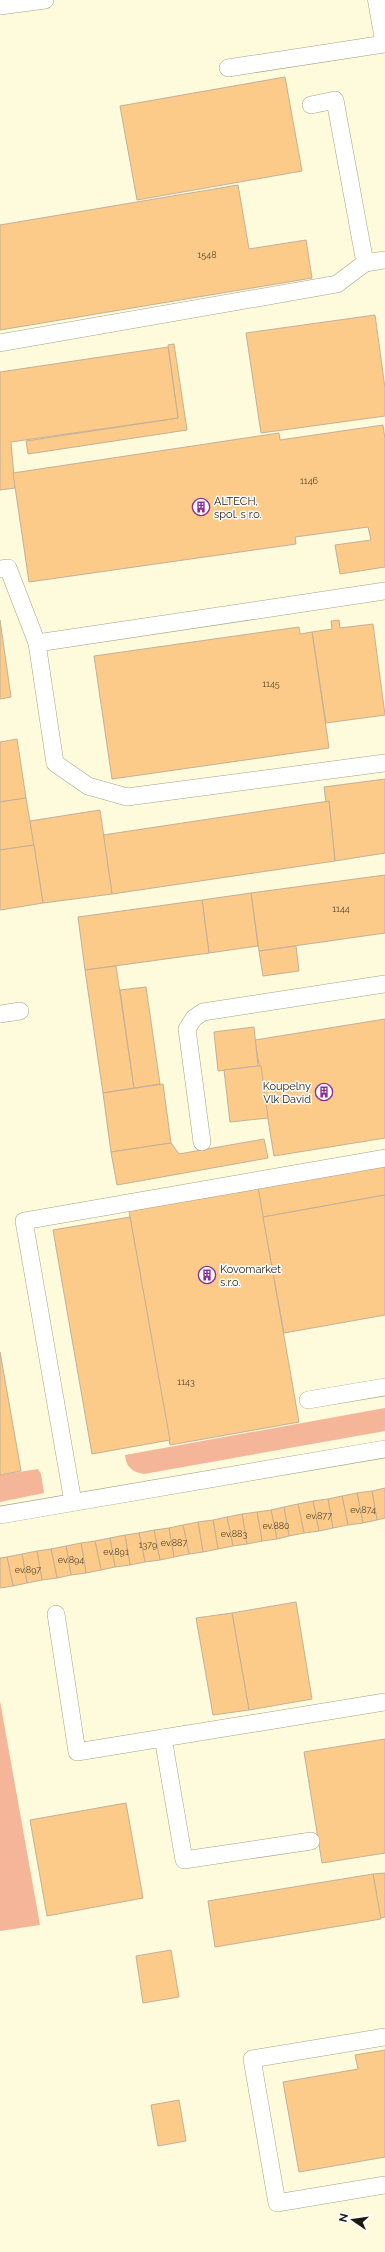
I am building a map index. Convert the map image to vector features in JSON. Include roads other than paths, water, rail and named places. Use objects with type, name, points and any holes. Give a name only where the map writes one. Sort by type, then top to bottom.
[{"type":"street","points":[[379,0],[385,34]]},
{"type":"lane","points":[[0,6],[46,0]]},
{"type":"lane","points":[[228,68],[385,44]]},
{"type":"lane","points":[[311,105],[335,100],[365,263]]},
{"type":"lane","points":[[0,343],[337,284],[365,263],[385,260]]},
{"type":"lane","points":[[0,569],[8,568],[37,643],[55,763],[88,786],[127,797],[385,763]]},
{"type":"lane","points":[[37,643],[385,591]]},
{"type":"lane","points":[[202,1142],[187,1029],[194,1018],[203,1012],[385,984]]},
{"type":"lane","points":[[0,1014],[20,1011]]},
{"type":"lane","points":[[72,1502],[24,1221],[385,1158]]},
{"type":"lane","points":[[308,1400],[385,1387]]},
{"type":"lane","points":[[0,1515],[385,1449]]},
{"type":"lane","points":[[56,1614],[77,1752],[385,1702]]},
{"type":"lane","points":[[163,1738],[184,1860],[312,1841]]},
{"type":"lane","points":[[385,2037],[252,2059],[277,2203],[385,2185]]},
{"type":"place","name":"ALTECH, spol. s r.o.","points":[[201,507]]},
{"type":"place","name":"Koupelny Vlk David","points":[[324,1092]]},
{"type":"place","name":"Kovomarket s.r.o.","points":[[207,1275]]}]
